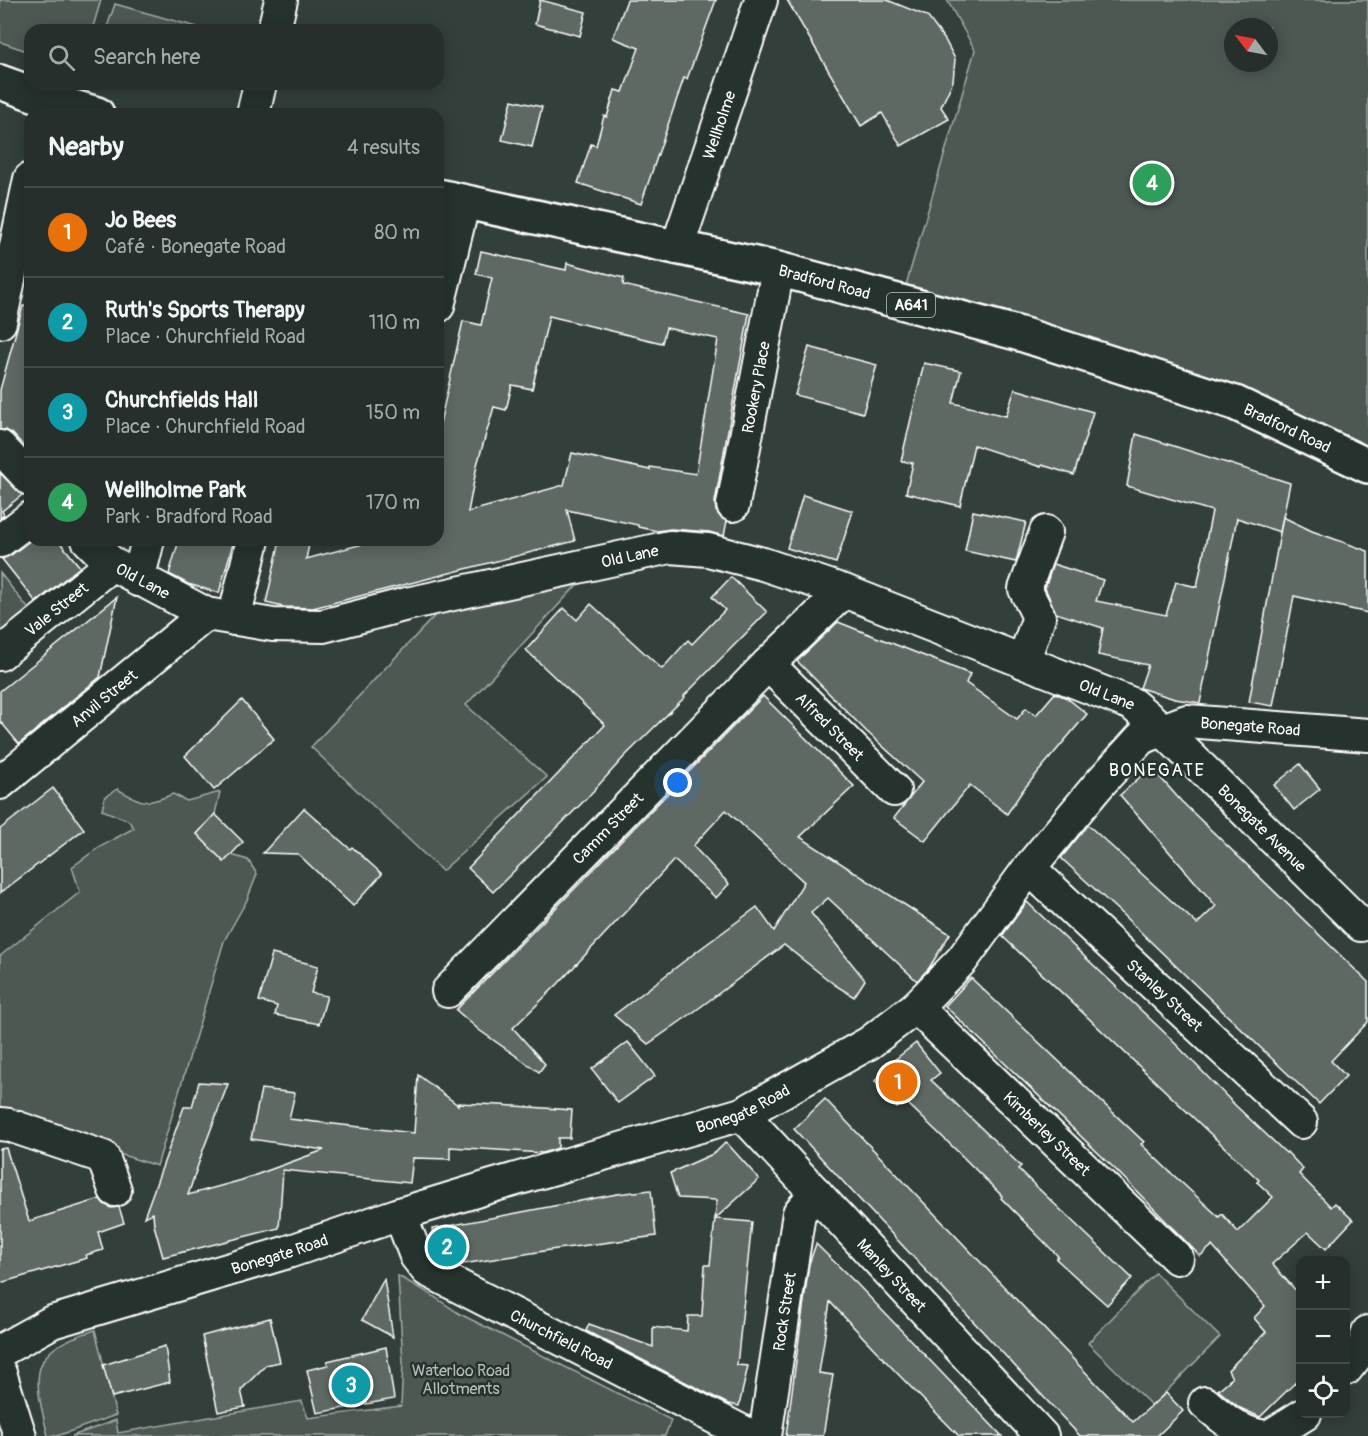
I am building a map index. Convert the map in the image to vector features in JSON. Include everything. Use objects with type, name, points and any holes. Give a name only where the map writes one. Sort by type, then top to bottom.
[{"type":"main road","points":[[0,82],[45,107]]},
{"type":"main road","name":"Bradford Road","points":[[451,198],[778,269],[1024,335],[1235,403],[1368,466]]},
{"type":"street","points":[[275,24],[281,0]]},
{"type":"street","name":"Wellholme","points":[[677,248],[761,0]]},
{"type":"street","points":[[254,108],[259,90]]},
{"type":"street","points":[[444,256],[451,198]]},
{"type":"street","points":[[0,322],[24,208]]},
{"type":"street","name":"Rookery Place","points":[[733,505],[778,269]]},
{"type":"street","points":[[0,447],[24,473]]},
{"type":"street","points":[[0,541],[24,523]]},
{"type":"street","points":[[1023,662],[1039,617],[1025,589],[1046,532]]},
{"type":"street","name":"Old Lane","points":[[94,546],[112,564],[138,580],[220,617],[273,625],[323,626],[407,604],[670,547],[708,550],[763,564],[844,591],[1132,704],[1163,730]]},
{"type":"street","points":[[138,580],[146,546]]},
{"type":"street","points":[[220,617],[250,546]]},
{"type":"street","name":"Vale Street","points":[[0,654],[112,564]]},
{"type":"street","name":"Camm Street","points":[[448,991],[768,664],[844,591]]},
{"type":"street","name":"Anvil Street","points":[[0,783],[220,617]]},
{"type":"street","name":"Alfred Street","points":[[768,664],[894,790]]},
{"type":"street","name":"Bonegate Road","points":[[0,1352],[52,1322],[288,1252],[400,1215],[742,1114],[869,1043],[916,1007],[962,960],[1019,885],[1029,868],[1141,738],[1187,721],[1368,735]]},
{"type":"street","name":"Bonegate Avenue","points":[[1163,730],[1361,925]]},
{"type":"street","name":"Stanley Street","points":[[1029,868],[1301,1122]]},
{"type":"street","name":"Kimberley Street","points":[[916,1007],[1177,1258]]},
{"type":"street","name":"Manley Street","points":[[742,1114],[1042,1436]]},
{"type":"street","points":[[0,1124],[103,1157],[115,1190]]},
{"type":"street","name":"Rock Street","points":[[765,1436],[799,1213],[816,1193]]},
{"type":"street","name":"Churchfield Road","points":[[400,1215],[416,1256],[427,1270],[751,1436]]},
{"type":"street","points":[[1350,1364],[1364,1347],[1368,1332]]},
{"type":"street","points":[[0,1373],[20,1436]]},
{"type":"street","points":[[1205,1403],[1225,1420],[1252,1435],[1260,1436]]},
{"type":"street","points":[[1270,1436],[1297,1418]]},
{"type":"green space","points":[[0,0],[101,0],[94,24],[24,24],[24,50],[0,42]]},
{"type":"green space","points":[[947,0],[1368,0],[1368,466],[901,302],[975,50]]},
{"type":"green space","points":[[115,4],[186,24],[108,24]]},
{"type":"green space","points":[[0,573],[31,612],[0,636]]},
{"type":"green space","points":[[577,585],[466,705],[547,777],[442,871],[311,747],[441,609]]},
{"type":"green space","points":[[117,789],[144,801],[156,800],[173,794],[187,801],[220,792],[215,814],[197,834],[224,862],[231,855],[248,860],[257,874],[247,900],[224,941],[157,1166],[0,1116],[0,956],[80,892],[72,867],[98,848],[134,828],[128,820],[102,810],[105,797]]},
{"type":"green space","points":[[1155,1273],[1220,1337],[1152,1406],[1088,1343]]},
{"type":"green space","name":"Waterloo Road Allotments","points":[[398,1276],[460,1314],[671,1420],[665,1436],[72,1436],[116,1420],[118,1433],[302,1401],[308,1418],[401,1406],[403,1363]]},
{"type":"green space","points":[[95,1330],[116,1415],[57,1436],[48,1436],[39,1396],[40,1368],[46,1356],[56,1347]]},
{"type":"building","points":[[540,0],[586,12],[580,36],[535,24]]},
{"type":"building","points":[[627,0],[716,0],[687,79],[684,78],[641,204],[578,183],[591,144],[596,146],[604,116],[607,117],[615,90],[623,92],[639,48],[613,38]]},
{"type":"building","points":[[787,0],[887,0],[927,16],[945,40],[955,59],[953,81],[941,107],[949,119],[901,146],[882,113],[861,126]]},
{"type":"building","points":[[512,100],[542,107],[532,147],[502,140]]},
{"type":"building","points":[[481,251],[566,270],[567,263],[624,278],[623,285],[749,314],[715,502],[716,511],[721,518],[727,521],[724,536],[709,532],[671,529],[657,531],[567,510],[575,541],[313,608],[283,607],[266,603],[279,546],[309,546],[306,559],[355,546],[444,546],[444,405],[463,321],[481,325],[492,278],[476,274]],"holes":[[[549,316],[662,343],[666,328],[718,339],[696,474],[650,467],[650,470],[572,453],[564,485],[468,512],[477,465],[494,407],[506,410],[512,385],[532,389]]]},
{"type":"building","points":[[24,306],[24,446],[13,434],[0,430],[0,390]]},
{"type":"building","points":[[809,347],[877,365],[863,413],[795,395]]},
{"type":"building","points":[[924,363],[961,371],[953,403],[1006,416],[1015,389],[1093,412],[1074,475],[1042,465],[1041,467],[974,445],[960,506],[906,493],[913,463],[901,461]]},
{"type":"building","points":[[1136,434],[1290,483],[1280,532],[1237,518],[1200,703],[1175,699],[1140,688],[1148,665],[1098,655],[1103,628],[1056,613],[1045,588],[1053,564],[1103,580],[1096,601],[1166,615],[1176,582],[1197,587],[1212,511],[1127,486]]},
{"type":"building","points":[[0,473],[22,495],[2,511],[4,515],[0,518]]},
{"type":"building","points":[[803,495],[853,511],[836,563],[787,548]]},
{"type":"building","points":[[973,511],[1026,522],[1016,562],[965,551]]},
{"type":"building","points":[[1283,517],[1312,531],[1368,551],[1368,613],[1294,596],[1273,706],[1249,702]]},
{"type":"building","points":[[24,545],[63,546],[80,567],[36,602],[2,559]]},
{"type":"building","points":[[177,546],[232,546],[219,593],[188,584],[169,574]]},
{"type":"building","points":[[731,577],[767,612],[493,892],[468,868],[605,725],[526,650],[564,608],[577,620],[591,604],[662,669],[688,640],[692,644],[725,610],[712,597]]},
{"type":"building","points":[[117,597],[100,677],[19,744],[0,721],[0,691]]},
{"type":"building","points":[[838,622],[970,674],[966,683],[1017,719],[1026,708],[1036,715],[1055,693],[1067,698],[1087,714],[1023,790],[1007,814],[970,785],[925,841],[894,818],[922,782],[866,731],[797,661]]},
{"type":"building","points":[[763,696],[854,786],[800,837],[950,934],[929,968],[917,981],[828,898],[811,913],[865,980],[854,997],[784,945],[648,1044],[614,1015],[757,907],[774,931],[804,882],[726,810],[693,846],[729,884],[716,898],[674,860],[558,984],[513,1028],[545,1064],[539,1072],[479,1030],[456,1010]]},
{"type":"building","points":[[242,700],[274,739],[214,790],[185,756]]},
{"type":"building","points":[[1300,764],[1320,789],[1294,810],[1274,785]]},
{"type":"building","points":[[1151,767],[1181,801],[1368,982],[1368,1022],[1331,1061],[1346,1076],[1319,1104],[1061,858],[1088,825],[1197,924],[1216,906],[1120,795]]},
{"type":"building","points":[[53,788],[84,829],[0,893],[0,829]]},
{"type":"building","points":[[304,808],[382,874],[353,906],[298,854],[263,853]]},
{"type":"building","points":[[215,814],[243,842],[224,862],[197,834]]},
{"type":"building","points":[[1027,902],[1165,1033],[1236,1106],[1287,1152],[1303,1169],[1299,1174],[1331,1207],[1335,1203],[1353,1220],[1326,1249],[1308,1232],[1272,1264],[1296,1291],[1296,1382],[1260,1417],[1240,1408],[1218,1390],[1232,1378],[1228,1370],[1266,1332],[1254,1318],[1265,1306],[1212,1246],[1200,1256],[1116,1170],[945,1006],[971,978],[1144,1142],[1141,1144],[1169,1171],[1219,1217],[1222,1214],[1238,1232],[1273,1197],[1257,1182],[1259,1180],[1002,936]]},
{"type":"building","points":[[272,954],[318,966],[311,993],[327,996],[319,1024],[275,1015],[277,1006],[259,1001]]},
{"type":"building","points":[[628,1042],[655,1076],[618,1103],[592,1069]]},
{"type":"building","points":[[916,1043],[940,1073],[931,1080],[1021,1166],[1018,1169],[1132,1278],[1107,1305],[1056,1259],[1058,1256],[954,1148],[905,1101],[897,1108],[875,1081],[893,1061]]},
{"type":"building","points":[[418,1075],[458,1105],[458,1103],[572,1110],[570,1138],[558,1138],[558,1148],[543,1153],[450,1147],[450,1159],[413,1158],[410,1183],[283,1170],[279,1228],[163,1257],[153,1213],[144,1217],[184,1107],[192,1107],[199,1082],[228,1084],[188,1195],[242,1180],[324,1150],[251,1139],[261,1089],[295,1093],[289,1119],[414,1133]]},
{"type":"building","points":[[825,1099],[1133,1422],[1166,1393],[1183,1411],[1157,1436],[1080,1436],[794,1129]]},
{"type":"building","points":[[726,1142],[759,1179],[715,1219],[752,1222],[737,1365],[748,1366],[739,1406],[728,1404],[586,1331],[589,1324],[653,1347],[653,1327],[687,1331],[688,1316],[702,1316],[705,1265],[710,1265],[717,1200],[678,1198],[670,1173],[715,1153]]},
{"type":"building","points":[[6,1148],[29,1221],[100,1199],[111,1208],[119,1207],[124,1223],[98,1232],[103,1250],[86,1255],[87,1258],[0,1283],[0,1149]]},
{"type":"building","points":[[651,1190],[656,1236],[457,1265],[436,1253],[432,1229],[617,1194]]},
{"type":"building","points":[[816,1244],[1002,1436],[959,1436],[830,1302],[819,1373],[833,1375],[823,1436],[786,1436],[809,1264]]},
{"type":"building","points":[[384,1279],[393,1337],[362,1320]]},
{"type":"building","points":[[270,1318],[280,1362],[266,1365],[241,1390],[245,1407],[218,1412],[202,1336]]},
{"type":"building","points":[[165,1346],[170,1382],[112,1397],[103,1365]]},
{"type":"building","points":[[386,1347],[394,1399],[317,1413],[307,1370],[328,1365],[327,1361]]},
{"type":"place","name":"Wellholme Park","points":[[1152,183]]},
{"type":"place","name":"Jo Bees","points":[[898,1082]]},
{"type":"place","name":"Ruth's Sports Therapy","points":[[447,1247]]},
{"type":"place","name":"Churchfields Hall","points":[[351,1385]]},
{"type":"district","name":"BONEGATE","points":[[1157,770]]}]
